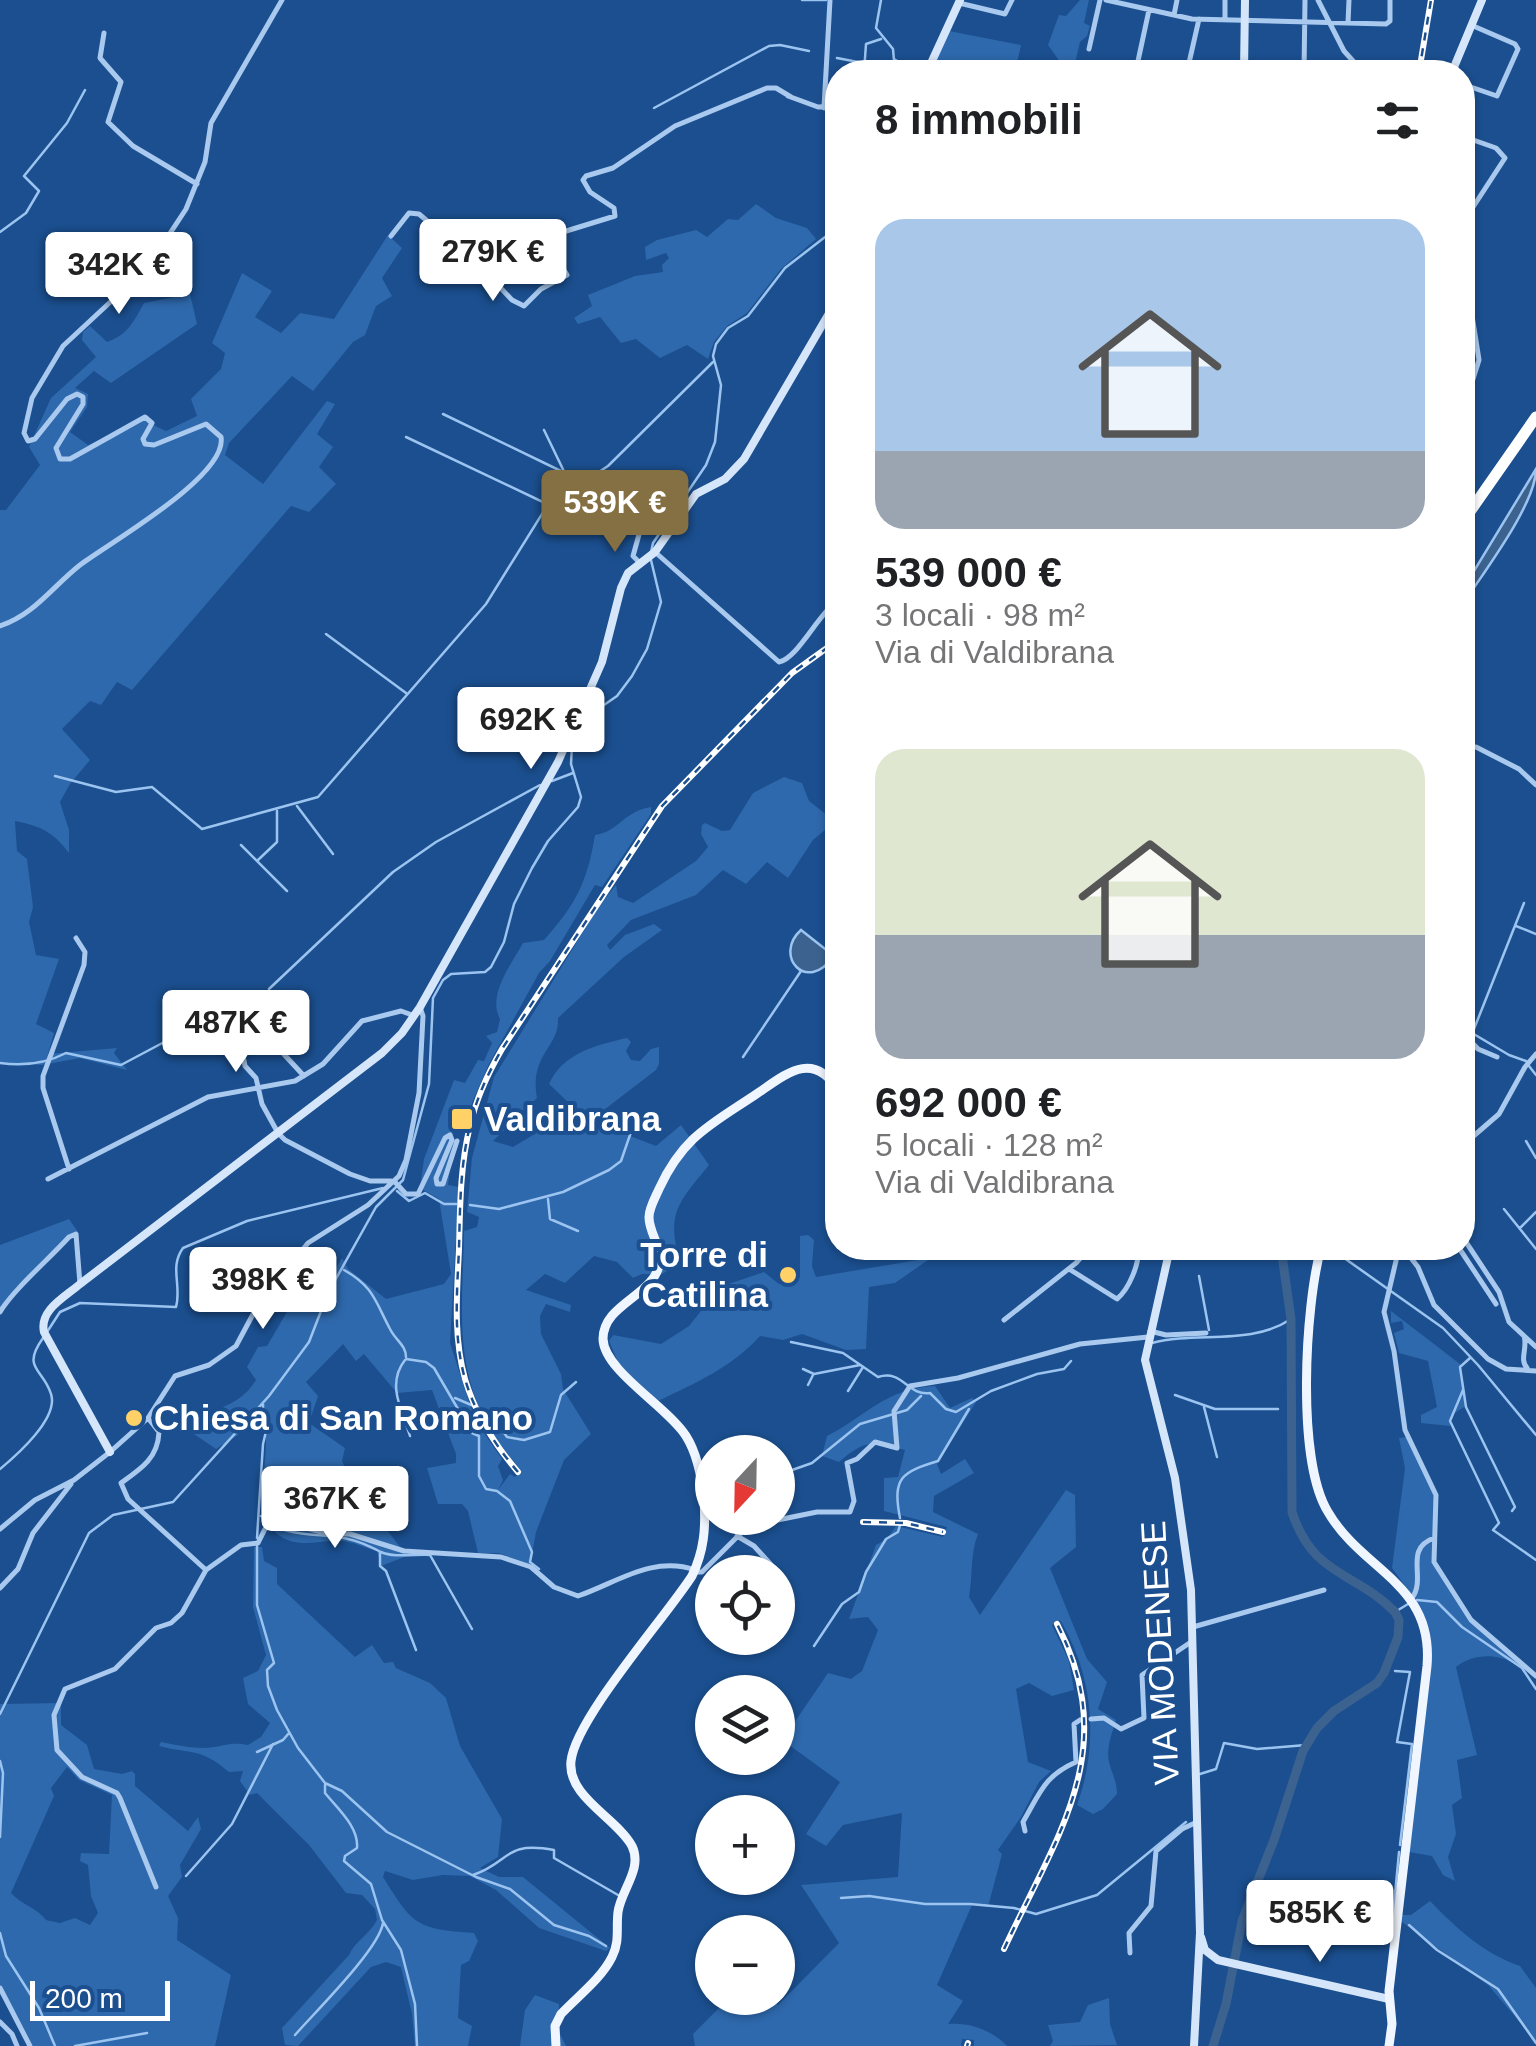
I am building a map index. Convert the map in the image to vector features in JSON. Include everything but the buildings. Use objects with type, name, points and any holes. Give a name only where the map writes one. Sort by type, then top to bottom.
[{"type":"highway","points":[[1475,496],[1536,409]]},
{"type":"highway","points":[[1475,505],[1536,418]]},
{"type":"main road","points":[[556,2046],[555,2026],[562,2014],[613,1956],[620,1902],[635,1862],[629,1842],[576,1783],[571,1770],[573,1752],[591,1716],[694,1571],[704,1543],[702,1483],[695,1453],[676,1422],[611,1360],[603,1344],[604,1330],[616,1312],[657,1273],[660,1256],[650,1227],[650,1211],[674,1159],[687,1142],[798,1070],[810,1068],[825,1075]]},
{"type":"main road","points":[[1318,1260],[1310,1294],[1308,1333],[1310,1456],[1316,1486],[1338,1527],[1411,1598],[1423,1619],[1428,1658],[1389,1999],[1389,2046]]},
{"type":"street","points":[[0,626],[15,621],[42,602],[78,566],[170,506],[218,454],[223,442],[214,428],[203,424],[148,445],[143,438],[152,423],[145,417],[70,459],[60,459],[56,448],[84,404],[83,397],[77,394],[69,396],[35,440],[28,440],[24,434],[32,398],[63,346],[148,267],[186,209],[206,158],[210,122],[282,0]]},
{"type":"street","points":[[827,60],[830,0]]},
{"type":"street","points":[[991,11],[994,0]]},
{"type":"street","points":[[932,60],[959,2],[1007,13],[1012,0]]},
{"type":"street","points":[[1089,50],[1103,0],[1199,19],[1333,24],[1388,24],[1390,0]]},
{"type":"street","points":[[1174,15],[1177,0]]},
{"type":"street","points":[[1225,0],[1225,19]]},
{"type":"street","points":[[1244,60],[1245,0]]},
{"type":"street","points":[[1304,0],[1304,60]]},
{"type":"street","points":[[1318,0],[1351,60]]},
{"type":"street","points":[[1348,23],[1349,0]]},
{"type":"street","points":[[1457,60],[1482,0]]},
{"type":"street","points":[[1138,60],[1149,10]]},
{"type":"street","points":[[1190,60],[1199,19]]},
{"type":"street","points":[[1472,26],[1518,49],[1497,96],[1475,88]]},
{"type":"street","points":[[104,33],[100,58],[121,82],[108,122],[127,142],[197,184]]},
{"type":"street","points":[[391,236],[409,213],[419,214],[522,306],[567,272],[549,244],[549,237],[613,219],[616,213],[586,187],[586,176],[613,168],[675,126],[773,87],[824,108],[825,90]]},
{"type":"street","points":[[1475,140],[1492,146],[1505,158],[1475,204]]},
{"type":"street","points":[[110,1452],[44,1332],[45,1315],[382,1053],[418,1012],[558,762],[602,662],[628,573],[648,556],[696,494],[725,478],[753,448],[825,321]]},
{"type":"street","points":[[1475,335],[1479,360],[1475,373]]},
{"type":"street","points":[[614,518],[634,524],[640,532],[632,556],[648,556],[780,662],[790,659],[825,609]]},
{"type":"street","points":[[1476,747],[1521,770],[1536,785]]},
{"type":"street","points":[[69,1169],[42,1088],[84,965],[84,952],[76,938]]},
{"type":"street","points":[[242,1001],[256,1024],[304,1076]]},
{"type":"street","points":[[215,1011],[222,1018],[229,1016],[236,1024],[245,1066],[259,1086],[262,1104],[285,1140],[350,1174],[370,1181],[394,1181]]},
{"type":"street","points":[[48,1179],[208,1097],[287,1083],[304,1076],[324,1064],[362,1021],[403,1011],[418,1012]]},
{"type":"street","points":[[0,1529],[36,1500],[74,1480],[110,1452],[148,1418],[176,1376],[209,1365],[236,1346],[259,1303],[310,1241],[368,1205],[394,1181],[406,1160],[418,1103],[422,1074],[418,1012]]},
{"type":"street","points":[[1475,1046],[1498,1056]]},
{"type":"street","points":[[1475,1135],[1499,1114],[1536,1054]]},
{"type":"street","points":[[394,1181],[410,1196],[420,1192],[445,1138],[450,1135],[452,1140],[436,1178],[437,1184],[443,1184],[457,1141]]},
{"type":"street","points":[[0,1312],[11,1295],[76,1234],[80,1284]]},
{"type":"street","points":[[1475,1255],[1500,1292],[1509,1322],[1536,1348],[1513,1370]]},
{"type":"street","points":[[1004,1320],[1078,1260]]},
{"type":"street","points":[[1069,1269],[1116,1299],[1122,1296],[1138,1260]]},
{"type":"street","name":"VIA MODENESE","points":[[1167,1260],[1148,1334],[1145,1363],[1177,1488],[1193,1628],[1200,1933],[1194,2046]]},
{"type":"street","points":[[1397,1260],[1384,1308],[1405,1430],[1436,1495],[1434,1562],[1463,1610],[1536,1676]]},
{"type":"street","points":[[1412,1260],[1436,1308],[1488,1360],[1513,1370],[1533,1372]]},
{"type":"street","points":[[1467,1260],[1496,1304]]},
{"type":"street","points":[[156,1887],[120,1798],[88,1781],[57,1750],[54,1714],[65,1689],[115,1670],[156,1628],[182,1614],[206,1570],[228,1552],[258,1543],[268,1525],[280,1521],[373,1540],[404,1551],[501,1557],[531,1567],[556,1588],[578,1596],[616,1578],[661,1566],[702,1572],[737,1536],[756,1524],[817,1512],[850,1512],[854,1502],[847,1463],[858,1459],[875,1442],[897,1448],[894,1411],[910,1386],[958,1378],[1080,1344],[1148,1334],[1206,1333]]},
{"type":"street","points":[[1522,1334],[1524,1356],[1533,1372]]},
{"type":"street","points":[[148,1418],[160,1432],[159,1445],[148,1463],[121,1483],[128,1499],[206,1570]]},
{"type":"street","points":[[0,1588],[18,1569],[34,1533],[74,1480]]},
{"type":"street","points":[[737,1536],[762,1555]]},
{"type":"street","points":[[1411,1598],[1418,1589],[1416,1553],[1422,1543],[1434,1538]]},
{"type":"street","points":[[1193,1628],[1324,1590]]},
{"type":"street","points":[[1092,1719],[1104,1718],[1120,1729],[1144,1718],[1142,1675],[1193,1640]]},
{"type":"street","points":[[1026,1831],[1023,1822],[1043,1783],[1063,1766],[1076,1762],[1074,1724],[1080,1720]]},
{"type":"street","name":"VIA MODENESE","points":[[1130,1953],[1130,1933],[1151,1906],[1156,1851],[1182,1829],[1198,1822]]},
{"type":"street","points":[[1200,1933],[1206,1950],[1221,1960],[1389,1999]]},
{"type":"street","points":[[1197,1974],[1221,1960]]},
{"type":"street","points":[[0,1988],[30,2046]]},
{"type":"street","points":[[0,2022],[12,2034],[16,2046]]},
{"type":"shaded area","points":[[1080,0],[1089,0],[1084,23],[1090,26],[1080,42],[1076,60],[1058,60],[1048,45],[1059,15],[1066,16]]},
{"type":"shaded area","points":[[949,31],[1021,45],[1018,60],[937,60]]},
{"type":"shaded area","points":[[756,204],[776,218],[807,228],[816,239],[781,269],[747,313],[727,326],[714,342],[708,359],[687,345],[660,358],[636,339],[621,343],[600,317],[578,324],[574,318],[592,306],[588,295],[635,276],[663,272],[662,265],[669,258],[666,253],[646,260],[645,247],[696,230],[707,237],[728,219],[738,220]]},
{"type":"shaded area","points":[[388,235],[402,248],[382,278],[392,296],[376,306],[365,335],[353,342],[313,391],[292,376],[229,443],[225,455],[263,484],[327,401],[335,404],[317,434],[333,447],[319,467],[336,484],[309,512],[291,506],[132,690],[117,682],[101,705],[90,701],[62,729],[90,760],[60,802],[69,830],[69,853],[46,831],[15,821],[17,851],[27,859],[33,907],[29,922],[36,955],[59,959],[36,1024],[54,1033],[48,1054],[117,1048],[114,1053],[127,1070],[80,1058],[42,1065],[0,1063],[0,510],[6,510],[40,465],[29,447],[51,398],[96,357],[82,340],[83,332],[90,326],[107,342],[125,331],[144,303],[190,294],[197,324],[111,383],[94,371],[75,388],[88,394],[87,407],[70,432],[88,445],[143,420],[166,431],[197,416],[191,399],[221,369],[225,353],[212,343],[242,273],[272,291],[255,317],[281,333],[300,313],[334,319]]},
{"type":"shaded area","points":[[1536,469],[1534,484],[1518,519],[1475,586],[1475,569]]},
{"type":"shaded area","points":[[784,777],[802,783],[809,801],[825,814],[825,830],[813,840],[788,878],[767,862],[746,884],[723,870],[696,895],[631,920],[607,945],[610,950],[625,935],[654,924],[662,930],[624,957],[558,1018],[554,1037],[537,1071],[537,1098],[493,1141],[513,1147],[558,1120],[572,1106],[549,1084],[555,1073],[582,1052],[627,1038],[631,1042],[626,1051],[631,1060],[640,1061],[651,1049],[659,1047],[659,1064],[594,1122],[656,1146],[681,1125],[709,1165],[689,1189],[675,1220],[680,1263],[662,1274],[633,1278],[617,1262],[594,1256],[565,1283],[545,1274],[526,1290],[571,1305],[570,1312],[546,1304],[540,1316],[541,1334],[561,1374],[563,1389],[591,1434],[564,1460],[536,1532],[530,1565],[499,1553],[478,1553],[468,1511],[462,1504],[438,1504],[427,1468],[456,1463],[456,1454],[432,1390],[397,1393],[364,1354],[356,1361],[343,1344],[306,1382],[318,1396],[309,1423],[345,1448],[342,1461],[348,1474],[364,1482],[383,1525],[407,1556],[381,1566],[377,1551],[354,1543],[302,1543],[280,1536],[269,1524],[264,1509],[263,1423],[255,1415],[238,1435],[216,1449],[191,1432],[207,1416],[249,1390],[256,1380],[247,1367],[258,1347],[267,1346],[291,1305],[311,1310],[342,1258],[348,1269],[386,1299],[444,1284],[451,1274],[439,1199],[420,1188],[424,1159],[454,1080],[465,1083],[478,1060],[484,1061],[492,1043],[486,1036],[497,1032],[500,1019],[496,1000],[502,980],[523,943],[544,940],[572,904],[584,880],[595,835],[651,807],[651,814],[602,887],[595,885],[539,973],[489,1064],[469,1110],[458,1108],[456,1117],[448,1185],[459,1187],[450,1343],[475,1420],[502,1459],[498,1466],[503,1480],[498,1490],[510,1474],[515,1477],[521,1472],[480,1410],[471,1385],[463,1336],[464,1231],[477,1227],[479,1217],[467,1212],[472,1158],[494,1077],[599,906],[616,885],[618,897],[633,903],[696,861],[708,847],[701,834],[702,825],[730,830],[753,793]]},
{"type":"shaded area","points":[[801,930],[825,949],[825,965],[813,972],[796,967],[790,950]]},
{"type":"shaded area","points":[[69,1219],[78,1232],[37,1266],[0,1308],[0,1245]]},
{"type":"shaded area","points":[[808,1235],[814,1240],[812,1266],[816,1277],[928,1260],[895,1283],[869,1287],[866,1349],[846,1350],[802,1334],[783,1340],[760,1336],[700,1381],[658,1401],[621,1369],[609,1341],[613,1335],[661,1344],[689,1326],[720,1287],[764,1272],[779,1284],[793,1283],[800,1276],[800,1236]]},
{"type":"shaded area","points":[[1391,1311],[1460,1364],[1466,1406],[1451,1415],[1450,1426],[1421,1423],[1421,1415],[1437,1407],[1428,1361],[1399,1353],[1394,1333],[1404,1329],[1402,1321],[1391,1323]]},
{"type":"shaded area","points":[[935,1386],[950,1408],[972,1398],[976,1402],[937,1464],[941,1474],[965,1459],[974,1473],[934,1496],[933,1512],[978,1534],[969,1597],[980,1615],[1066,1490],[1075,1495],[1076,1547],[1050,1568],[1087,1659],[1107,1682],[1098,1709],[1116,1720],[1108,1756],[1117,1794],[1093,1814],[1077,1805],[1088,1758],[1090,1711],[1080,1664],[1060,1620],[1052,1625],[1069,1661],[1074,1690],[1052,1696],[1029,1683],[1016,1689],[1028,1762],[1051,1771],[1039,1782],[998,1850],[1002,1854],[988,1907],[972,1905],[937,1985],[963,2001],[948,2024],[981,2029],[1007,2046],[974,2046],[974,2040],[962,2039],[961,2046],[695,2046],[693,2034],[712,2015],[795,2015],[795,1988],[839,1943],[801,1885],[898,1877],[902,1813],[843,1825],[826,1846],[806,1834],[840,1782],[795,1749],[795,1722],[828,1673],[851,1679],[862,1671],[878,1630],[868,1617],[849,1619],[876,1545],[887,1539],[896,1526],[943,1537],[947,1527],[884,1511],[884,1478],[898,1477],[905,1450],[870,1444],[839,1462],[822,1456],[827,1436],[890,1397]]},
{"type":"shaded area","points":[[1407,1437],[1435,1493],[1435,1564],[1466,1614],[1518,1660],[1513,1663],[1484,1656],[1456,1667],[1477,1755],[1457,1760],[1462,1798],[1452,1805],[1456,1834],[1448,1857],[1455,1881],[1443,1875],[1432,1856],[1409,1852],[1431,1650],[1421,1608],[1392,1568],[1405,1468],[1399,1438]]},
{"type":"shaded area","points":[[254,1547],[262,1547],[264,1561],[277,1568],[277,1584],[355,1657],[372,1645],[384,1663],[393,1662],[396,1668],[430,1683],[446,1698],[460,1746],[502,1819],[498,1857],[480,1868],[499,1877],[523,1877],[610,1948],[606,1951],[539,1928],[496,1890],[470,1876],[413,1880],[385,1871],[383,1877],[393,1893],[418,1922],[474,1933],[478,1941],[469,1961],[461,1965],[458,2018],[472,2026],[468,2046],[415,2046],[401,1967],[386,1962],[371,1967],[298,2046],[285,2045],[282,2028],[374,1925],[375,1909],[362,1895],[346,1893],[309,1845],[257,1793],[250,1795],[240,1781],[243,1771],[229,1772],[203,1755],[159,1746],[161,1742],[201,1748],[248,1745],[261,1737],[270,1723],[248,1704],[243,1678],[258,1671],[266,1655],[253,1607]]},
{"type":"shaded area","points":[[61,1703],[61,1725],[87,1745],[94,1769],[122,1774],[132,1771],[135,1786],[188,1831],[198,1817],[201,1829],[180,1865],[182,1877],[168,1896],[178,1918],[177,1940],[231,1975],[215,2046],[33,2046],[0,1985],[0,1704]],"holes":[[[67,1767],[79,1780],[112,1795],[109,1854],[81,1853],[80,1861],[88,1865],[91,1896],[98,1913],[90,1925],[75,1918],[60,1923],[46,1920],[11,1893],[54,1796],[51,1788]]]},
{"type":"shaded area","points":[[1430,1901],[1471,1939],[1520,1966],[1536,1988],[1536,2041],[1488,1985],[1398,1919],[1398,1915],[1411,1915]]},
{"type":"shaded area","points":[[535,1995],[559,2004],[558,2030],[566,2046],[520,2046],[525,2010]]},
{"type":"shaded area","points":[[1109,1998],[1110,2024],[1117,2045],[1050,2046],[1053,2041],[1048,2025],[1080,2022],[1088,2005]]},
{"type":"waterway","points":[[802,0],[826,0]]},
{"type":"waterway","points":[[881,0],[876,28],[893,49],[894,60]]},
{"type":"waterway","points":[[865,60],[866,44],[881,39]]},
{"type":"waterway","points":[[654,108],[769,46],[809,51]]},
{"type":"waterway","points":[[837,58],[847,60]]},
{"type":"waterway","points":[[0,232],[26,213],[39,191],[24,176],[67,123],[85,90]]},
{"type":"waterway","points":[[651,552],[653,543],[706,465],[715,442],[721,385],[713,356],[716,344],[728,328],[748,316],[785,268],[825,237]]},
{"type":"waterway","points":[[55,776],[116,792],[152,787],[202,829],[318,797],[486,604],[547,506],[608,466],[713,362]]},
{"type":"waterway","points":[[443,414],[565,473]]},
{"type":"waterway","points":[[544,430],[572,488]]},
{"type":"waterway","points":[[406,437],[547,504]]},
{"type":"waterway","points":[[0,1714],[89,1533],[113,1515],[173,1502],[269,1396],[309,1342],[328,1293],[376,1207],[403,1180],[429,1084],[433,998],[451,974],[485,972],[491,967],[532,868],[548,841],[578,807],[581,797],[571,764],[572,745],[591,714],[617,696],[647,649],[661,602],[651,560]]},
{"type":"waterway","points":[[326,634],[406,693]]},
{"type":"waterway","points":[[552,781],[573,773]]},
{"type":"waterway","points":[[269,989],[393,872],[436,842],[540,785]]},
{"type":"waterway","points":[[297,806],[333,854]]},
{"type":"waterway","points":[[258,860],[277,842],[277,811]]},
{"type":"waterway","points":[[241,845],[287,891]]},
{"type":"waterway","points":[[1475,1026],[1524,903]]},
{"type":"waterway","points":[[1516,926],[1536,934]]},
{"type":"waterway","points":[[743,1057],[801,971]]},
{"type":"waterway","points":[[0,1063],[33,1063],[66,1053],[121,1065],[200,1023]]},
{"type":"waterway","points":[[1475,1035],[1526,1061]]},
{"type":"waterway","points":[[1529,1066],[1536,1075]]},
{"type":"waterway","points":[[470,1205],[499,1209],[563,1192],[621,1161],[631,1132]]},
{"type":"waterway","points":[[1526,1141],[1536,1158]]},
{"type":"waterway","points":[[47,1332],[60,1312],[80,1303],[176,1307],[176,1269],[183,1248],[247,1221],[383,1188]]},
{"type":"waterway","points":[[397,1191],[409,1201],[425,1193],[444,1204],[456,1204]]},
{"type":"waterway","points":[[548,1199],[550,1219],[578,1231]]},
{"type":"waterway","points":[[1504,1209],[1536,1249]]},
{"type":"waterway","points":[[1520,1228],[1536,1212]]},
{"type":"waterway","points":[[1213,2046],[1226,2004],[1242,1921],[1303,1751],[1317,1728],[1334,1711],[1377,1683],[1398,1637],[1399,1620],[1395,1612],[1323,1561],[1311,1549],[1292,1512],[1291,1319],[1283,1260]]},
{"type":"waterway","points":[[1347,1260],[1443,1328],[1536,1435]]},
{"type":"waterway","points":[[344,1270],[373,1295],[406,1357]]},
{"type":"waterway","points":[[1199,1276],[1209,1330]]},
{"type":"waterway","points":[[1152,1343],[1259,1332],[1291,1319]]},
{"type":"waterway","points":[[0,1469],[35,1435],[49,1414],[51,1394],[34,1362],[43,1338]]},
{"type":"waterway","points":[[791,1342],[843,1353],[878,1377],[899,1379],[916,1391],[930,1393],[946,1409],[956,1412],[991,1391],[1037,1374],[1064,1369],[1071,1361]]},
{"type":"waterway","points":[[1470,1358],[1460,1367],[1466,1407],[1515,1507],[1512,1511]]},
{"type":"waterway","points":[[406,1359],[426,1362],[434,1368],[472,1433],[479,1436],[479,1476],[486,1489],[497,1491],[510,1501],[532,1552],[530,1562],[539,1569]]},
{"type":"waterway","points":[[405,1360],[396,1388],[410,1436]]},
{"type":"waterway","points":[[803,1369],[814,1374],[860,1365]]},
{"type":"waterway","points":[[848,1391],[863,1367]]},
{"type":"waterway","points":[[808,1385],[813,1375]]},
{"type":"waterway","points":[[455,1398],[490,1413],[507,1437],[524,1440],[550,1432],[561,1395],[576,1382]]},
{"type":"waterway","points":[[1463,1390],[1450,1421],[1499,1523],[1493,1530],[1536,1560]]},
{"type":"waterway","points":[[1175,1395],[1215,1409],[1278,1409]]},
{"type":"waterway","points":[[795,1469],[812,1463],[860,1424],[907,1410],[921,1396]]},
{"type":"waterway","points":[[257,1538],[268,1423],[263,1404]]},
{"type":"waterway","points":[[1204,1407],[1217,1457]]},
{"type":"waterway","points":[[900,1518],[898,1493],[902,1478],[938,1461],[969,1409]]},
{"type":"waterway","points":[[261,1516],[279,1528],[349,1539],[386,1554],[430,1555],[472,1629]]},
{"type":"waterway","points":[[814,1646],[842,1604],[859,1592],[886,1539],[898,1532],[900,1525]]},
{"type":"waterway","points":[[257,1546],[257,1605],[274,1663],[267,1670],[268,1686],[298,1748],[325,1783],[342,1791],[387,1832],[476,1877],[510,1889],[554,1925],[606,1946]]},
{"type":"waterway","points":[[380,1552],[380,1566],[386,1571],[416,1650]]},
{"type":"waterway","points":[[1417,1600],[1437,1602],[1462,1627],[1522,1668],[1536,1689]]},
{"type":"waterway","points":[[1395,1612],[1408,1604]]},
{"type":"waterway","points":[[1395,1671],[1410,1672],[1397,1742],[1412,1744],[1400,1845]]},
{"type":"waterway","points":[[257,1752],[289,1733]]},
{"type":"waterway","points":[[1200,1774],[1216,1769],[1224,1743],[1257,1749],[1306,1745]]},
{"type":"waterway","points":[[186,1876],[232,1824],[273,1744]]},
{"type":"waterway","points":[[0,1761],[0,1837]]},
{"type":"waterway","points":[[325,1785],[325,1793],[347,1819],[357,1840],[357,1848],[344,1861],[371,1884],[382,1920],[401,1950],[415,2004],[417,2046]]},
{"type":"waterway","points":[[841,1898],[869,1896],[925,1904],[970,1904],[1036,1914],[1097,1895],[1186,1822]]},
{"type":"waterway","points":[[473,1875],[525,1848],[554,1850],[554,1858],[618,1895]]},
{"type":"waterway","points":[[1393,1916],[1399,1852]]},
{"type":"waterway","points":[[295,2035],[359,1964],[383,1923]]},
{"type":"waterway","points":[[1409,1925],[1437,1950],[1498,1989],[1536,2043]]},
{"type":"waterway","points":[[0,1933],[6,1956],[39,2008],[55,2046]]},
{"type":"waterway","points":[[75,2046],[147,2033]]},
{"type":"railway","points":[[1421,60],[1431,0]]},
{"type":"railway","points":[[518,1472],[493,1439],[474,1404],[465,1379],[457,1331],[462,1172],[479,1096],[502,1049],[662,806],[792,673],[825,649]]},
{"type":"railway","points":[[863,1522],[906,1523],[943,1532]]},
{"type":"railway","points":[[1004,1949],[1061,1829],[1075,1791],[1083,1752],[1084,1712],[1076,1669],[1057,1624]]},
{"type":"place","name":"Valdibrana","points":[[462,1119]]},
{"type":"place","name":"Torre di Catilina","points":[[788,1275]]},
{"type":"place","name":"Chiesa di San Romano","points":[[134,1418]]}]
